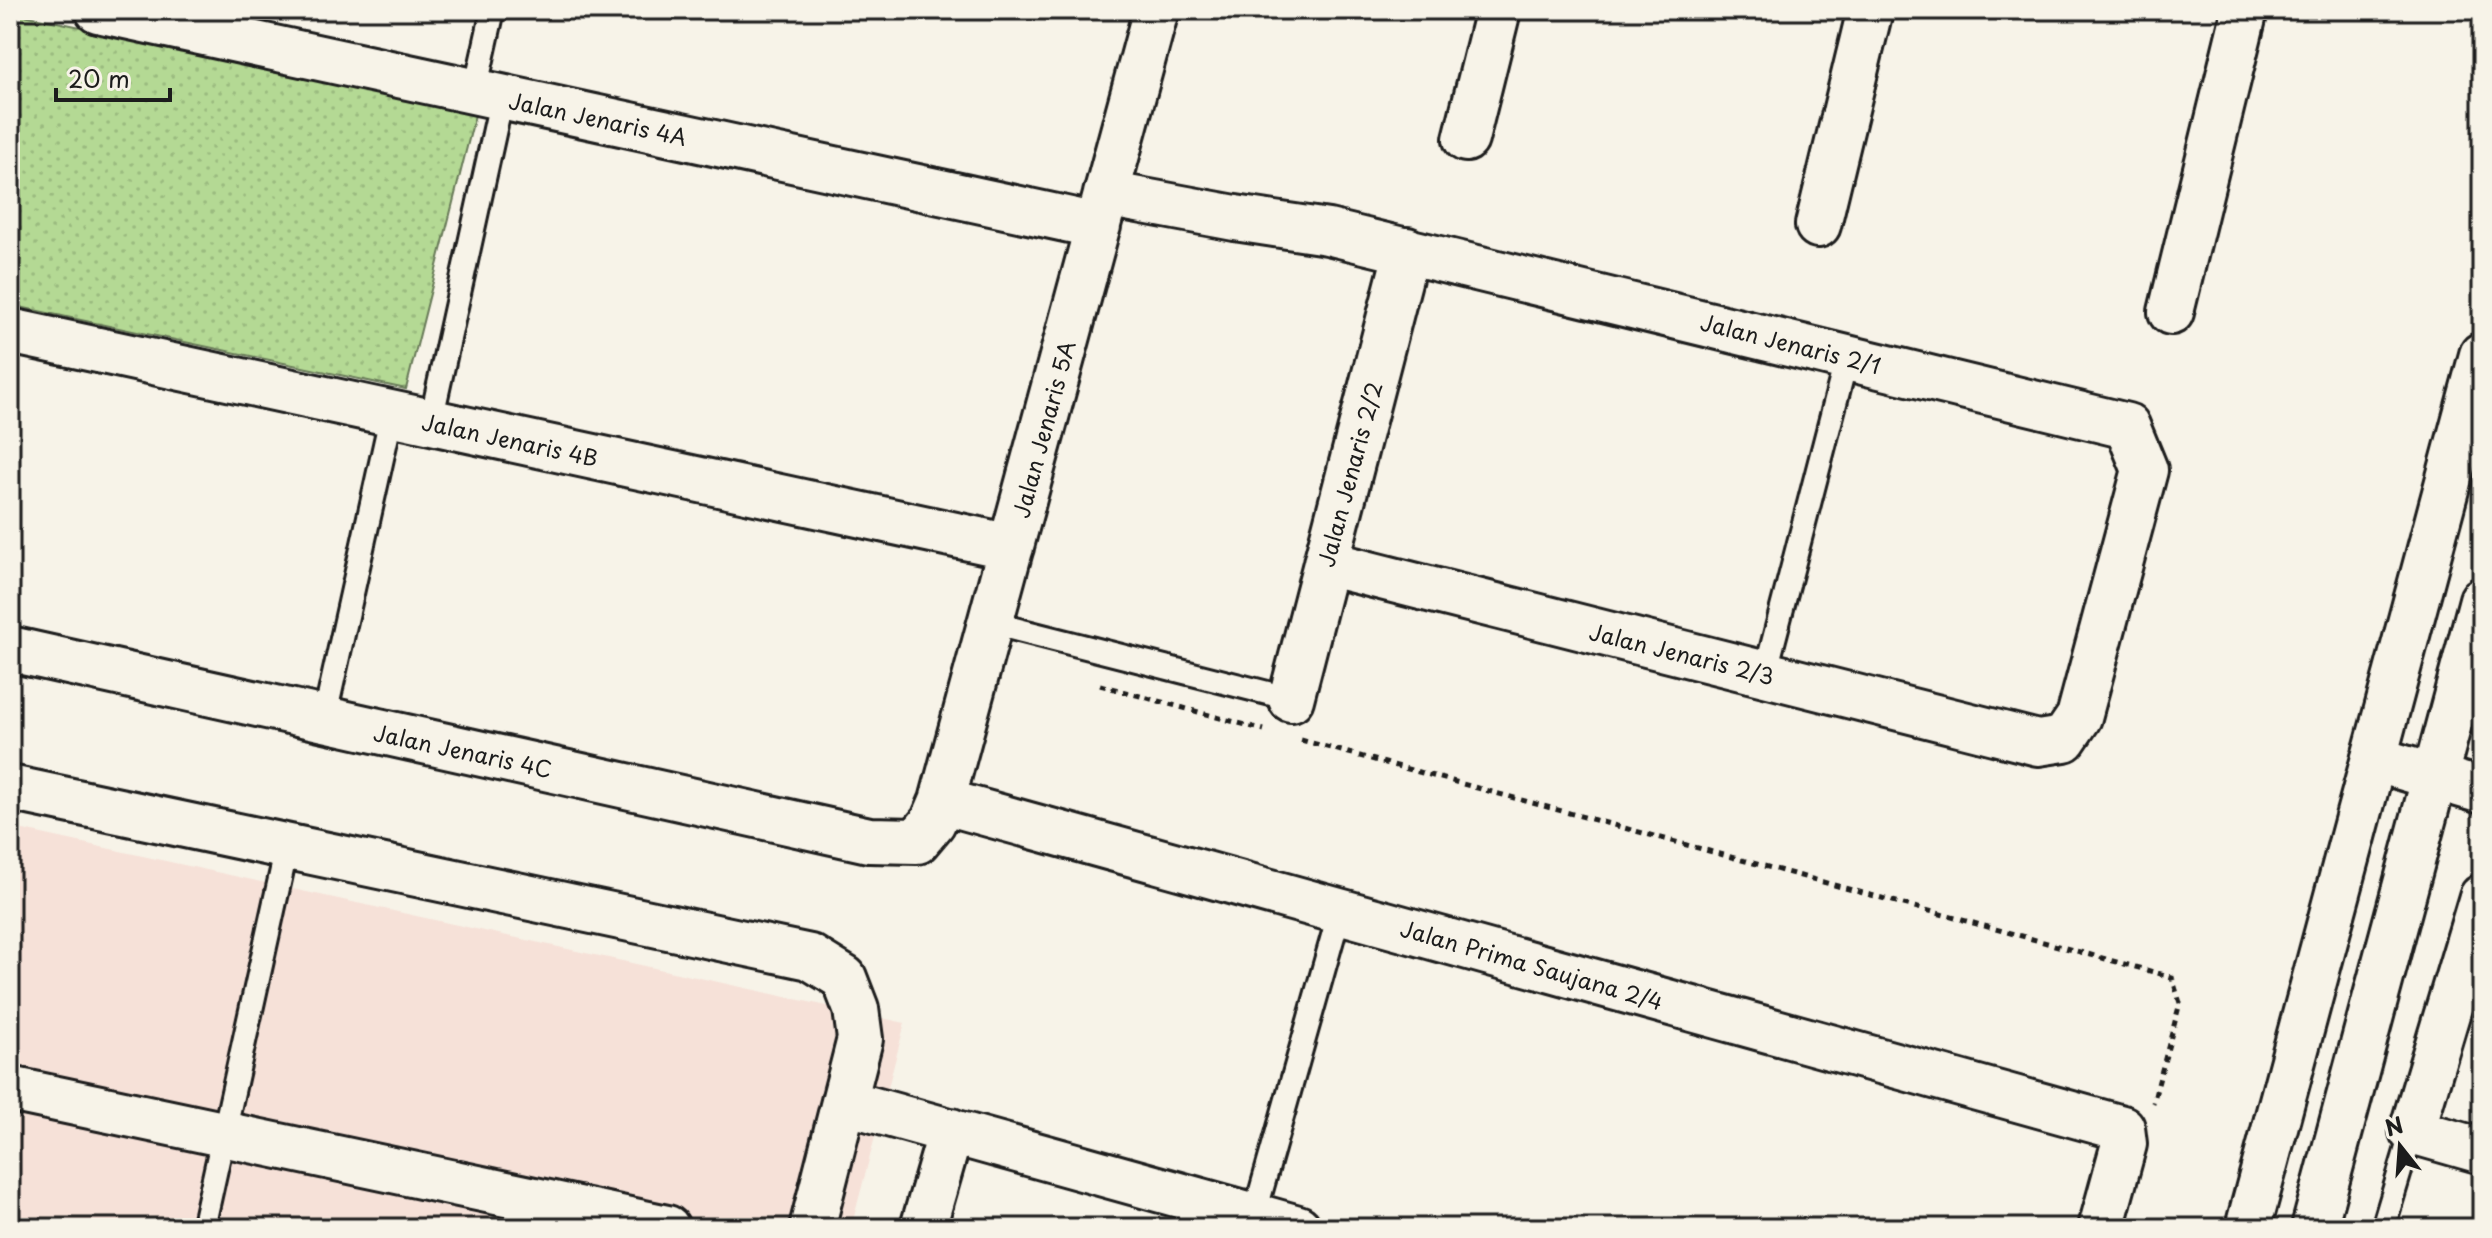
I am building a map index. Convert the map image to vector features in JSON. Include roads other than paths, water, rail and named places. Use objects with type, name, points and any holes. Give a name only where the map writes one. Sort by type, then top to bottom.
[{"type":"street","name":"Jalan Jenaris 4A","points":[[98,10],[489,94],[1102,210]]},
{"type":"street","name":"Jalan Jenaris 5A","points":[[917,841],[933,822],[942,801],[1156,10]]},
{"type":"street","points":[[1466,139],[1498,10]]},
{"type":"street","points":[[1818,225],[1870,10]]},
{"type":"street","points":[[2171,312],[2245,10]]},
{"type":"street","name":"Jalan Jenaris 2/1","points":[[1102,210],[1235,218],[1328,232],[2127,426],[2145,470],[2079,717],[2064,739],[2038,743]]},
{"type":"street","name":"Jalan Jenaris 2/2","points":[[1285,723],[1407,250]]},
{"type":"street","name":"Jalan Jenaris 4B","points":[[10,331],[1011,547]]},
{"type":"street","points":[[2248,1228],[2482,355]]},
{"type":"street","name":"Jalan Jenaris 2/3","points":[[1326,563],[2038,743]]},
{"type":"street","points":[[2314,1228],[2482,600]]},
{"type":"street","name":"Jalan Jenaris 4C","points":[[10,649],[869,840],[917,841]]},
{"type":"street","points":[[2374,759],[2482,791]]},
{"type":"street","points":[[10,788],[810,957],[844,978],[856,1009],[860,1039],[812,1228]]},
{"type":"street","name":"Jalan Prima Saujana 2/4","points":[[942,801],[2122,1128],[2124,1144],[2101,1228]]},
{"type":"street","points":[[2482,897],[2472,968],[2412,1131],[2482,1151]]},
{"type":"street","points":[[10,1089],[667,1228]]},
{"type":"street","points":[[845,1102],[1252,1222],[1298,1228]]},
{"type":"street","points":[[923,1228],[951,1131]]},
{"type":"lane","points":[[324,720],[412,417],[489,94],[493,10]]},
{"type":"lane","points":[[1765,674],[1847,357]]},
{"type":"lane","points":[[991,623],[1285,723]]},
{"type":"lane","points":[[203,1228],[287,847]]},
{"type":"lane","points":[[1252,1222],[1340,911]]},
{"type":"lane","points":[[2383,1228],[2412,1131]]}]
